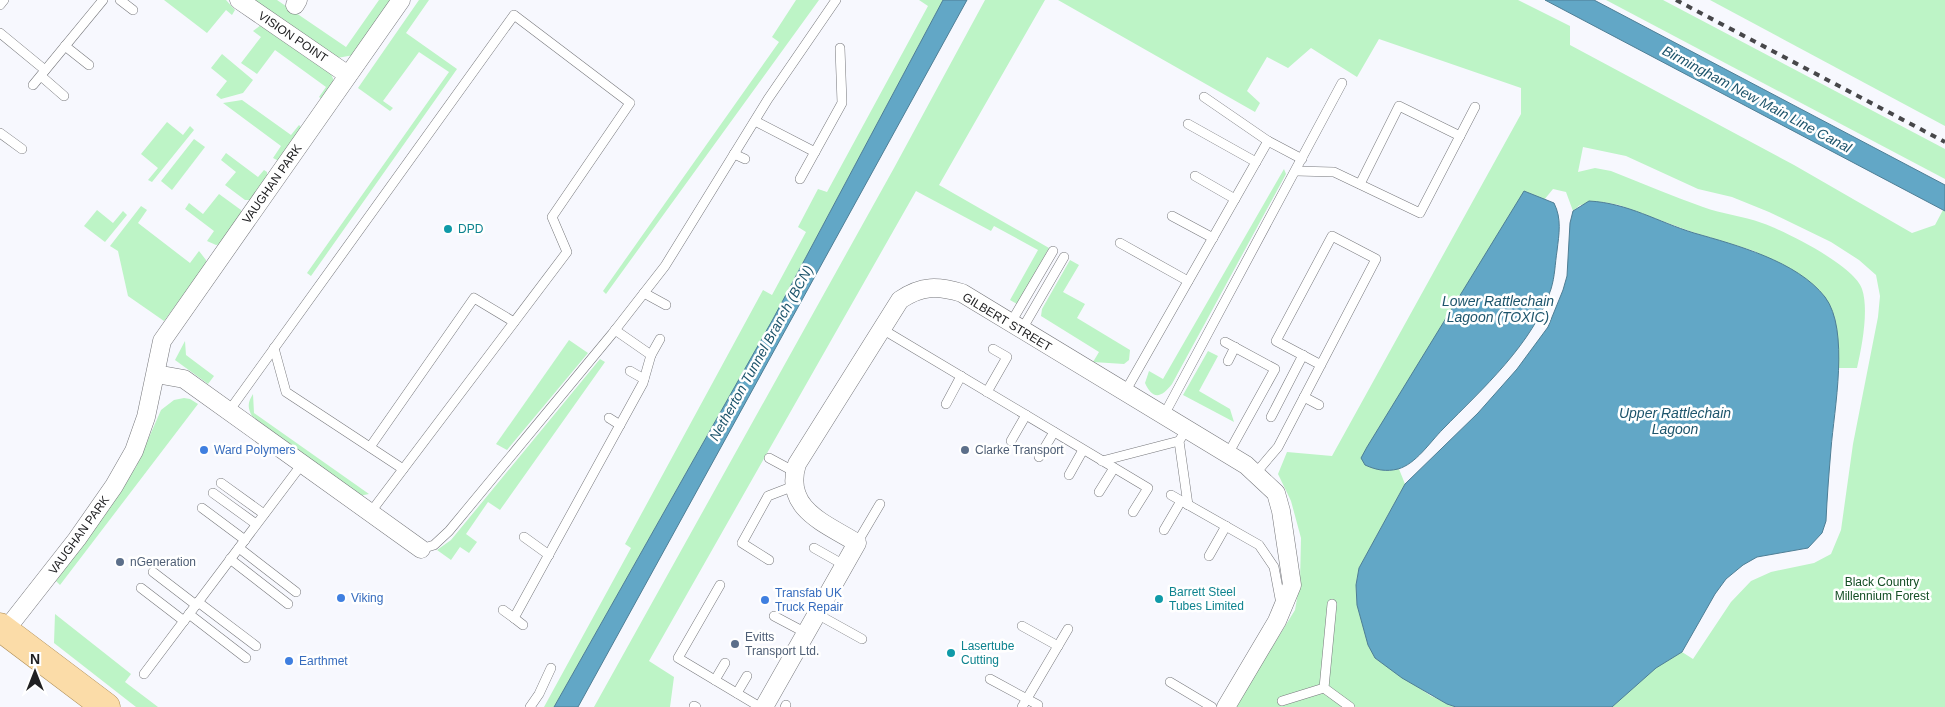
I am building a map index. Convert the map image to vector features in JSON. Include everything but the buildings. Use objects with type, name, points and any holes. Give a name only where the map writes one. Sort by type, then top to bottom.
[{"type":"main road","points":[[3,629],[106,707]]},
{"type":"street","name":"VISION POINT","points":[[239,0],[348,75]]},
{"type":"street","name":"VAUGHAN PARK","points":[[3,629],[64,555],[114,486],[134,451],[156,374],[162,341],[401,0]]},
{"type":"street","name":"GILBERT STREET","points":[[794,479],[797,464],[900,300],[913,291],[931,288],[946,288],[962,293],[1164,415],[1183,435],[1228,454],[1255,474],[1276,493],[1281,511],[1292,585],[1282,608],[1226,707]]},
{"type":"street","points":[[156,374],[184,379],[420,549]]},
{"type":"street","points":[[764,707],[857,543],[806,510],[798,500],[794,479]]},
{"type":"lane","points":[[0,5],[4,0]]},
{"type":"lane","points":[[33,85],[103,0]]},
{"type":"lane","points":[[120,0],[133,10]]},
{"type":"lane","points":[[420,549],[434,545],[449,531],[644,294],[665,266],[755,121],[836,0]]},
{"type":"lane","points":[[229,411],[514,15],[630,103],[552,217],[567,252],[370,512]]},
{"type":"lane","points":[[0,33],[43,73],[64,96]]},
{"type":"lane","points":[[65,46],[89,65]]},
{"type":"lane","points":[[800,179],[842,103],[840,48]]},
{"type":"lane","points":[[1164,415],[1342,84]]},
{"type":"lane","points":[[1204,97],[1268,141],[1302,159]]},
{"type":"lane","points":[[1360,184],[1399,106],[1460,136]]},
{"type":"lane","points":[[1296,171],[1334,172],[1420,212],[1474,107]]},
{"type":"lane","points":[[755,121],[815,152]]},
{"type":"lane","points":[[1188,124],[1256,162]]},
{"type":"lane","points":[[0,133],[22,149]]},
{"type":"lane","points":[[1125,392],[1268,141]]},
{"type":"lane","points":[[734,154],[745,160]]},
{"type":"lane","points":[[1195,176],[1235,199]]},
{"type":"lane","points":[[1172,216],[1213,238]]},
{"type":"lane","points":[[1255,474],[1278,447],[1321,365],[1376,259],[1332,236],[1276,341],[1321,365]]},
{"type":"lane","points":[[1120,243],[1188,281]]},
{"type":"lane","points":[[1016,327],[1053,251]]},
{"type":"lane","points":[[1016,327],[1064,257]]},
{"type":"lane","points":[[644,294],[666,305]]},
{"type":"lane","points":[[370,447],[474,298],[514,322]]},
{"type":"lane","points":[[882,329],[1148,488],[1134,512]]},
{"type":"lane","points":[[615,330],[651,355]]},
{"type":"lane","points":[[514,618],[620,425],[644,379],[651,355],[660,339]]},
{"type":"lane","points":[[1225,342],[1275,369],[1228,454]]},
{"type":"lane","points":[[1228,361],[1235,347]]},
{"type":"lane","points":[[274,348],[286,392],[403,469]]},
{"type":"lane","points":[[987,392],[1007,357],[993,349]]},
{"type":"lane","points":[[1271,417],[1303,355]]},
{"type":"lane","points":[[630,372],[644,379]]},
{"type":"lane","points":[[946,404],[961,376]]},
{"type":"lane","points":[[1304,397],[1319,405]]},
{"type":"lane","points":[[1011,441],[1026,416]]},
{"type":"lane","points":[[609,418],[620,425]]},
{"type":"lane","points":[[1039,457],[1054,432]]},
{"type":"lane","points":[[1102,461],[1183,435],[1184,503],[1164,530]]},
{"type":"lane","points":[[1069,475],[1083,450]]},
{"type":"lane","points":[[769,458],[794,479],[768,496],[742,543],[769,560]]},
{"type":"lane","points":[[144,674],[302,464]]},
{"type":"lane","points":[[1099,492],[1114,468]]},
{"type":"lane","points":[[221,483],[264,514]]},
{"type":"lane","points":[[214,493],[256,524]]},
{"type":"lane","points":[[1171,496],[1259,545],[1274,567],[1282,608]]},
{"type":"lane","points":[[857,543],[880,504]]},
{"type":"lane","points":[[202,508],[245,540]]},
{"type":"lane","points":[[567,522],[576,527]]},
{"type":"lane","points":[[1209,556],[1226,526]]},
{"type":"lane","points":[[524,538],[549,554]]},
{"type":"lane","points":[[239,548],[296,592]]},
{"type":"lane","points":[[814,548],[844,565]]},
{"type":"lane","points":[[230,559],[288,604]]},
{"type":"lane","points":[[153,572],[256,646]]},
{"type":"lane","points":[[720,585],[678,658],[760,707]]},
{"type":"lane","points":[[142,588],[246,658]]},
{"type":"lane","points":[[1324,688],[1332,604]]},
{"type":"lane","points":[[503,610],[523,625]]},
{"type":"lane","points":[[817,614],[862,638]]},
{"type":"lane","points":[[774,616],[806,632]]},
{"type":"lane","points":[[1022,626],[1058,646]]},
{"type":"lane","points":[[1024,703],[1068,629]]},
{"type":"lane","points":[[715,680],[725,663]]},
{"type":"lane","points":[[530,707],[540,694],[551,668]]},
{"type":"lane","points":[[737,693],[747,676]]},
{"type":"lane","points":[[990,679],[1024,703],[1038,705]]},
{"type":"lane","points":[[1170,682],[1212,707]]},
{"type":"lane","points":[[1282,701],[1324,688]]},
{"type":"lane","points":[[1324,688],[1350,707]]},
{"type":"green space","points":[[164,0],[226,0],[235,10],[232,15],[226,10],[207,33]]},
{"type":"green space","points":[[250,0],[277,0],[346,47],[379,0],[394,0],[354,55],[337,58]]},
{"type":"green space","points":[[419,0],[429,0],[406,33],[457,69],[311,276],[307,273],[449,72],[419,52],[383,101],[393,108],[390,111],[358,88]]},
{"type":"green space","points":[[796,0],[819,0],[606,294],[603,291],[779,42],[772,37]]},
{"type":"green space","points":[[919,0],[943,0],[773,319],[554,707],[544,707],[631,548],[625,544],[763,290],[772,295],[806,232],[798,227],[818,189],[827,192],[928,6]]},
{"type":"green space","points":[[985,0],[1045,0],[939,185],[1049,248],[1017,304],[1010,300],[1038,250],[994,226],[991,231],[916,191],[649,661],[674,677],[670,707],[594,707],[894,168]]},
{"type":"green space","name":"Black Country Millennium Forest","points":[[1058,0],[1518,0],[1570,26],[1570,45],[1794,165],[1912,233],[1935,225],[1943,210],[1945,211],[1945,707],[1612,707],[1656,667],[1682,652],[1693,659],[1731,602],[1751,581],[1771,572],[1814,563],[1831,554],[1841,530],[1853,444],[1878,317],[1880,296],[1876,275],[1859,260],[1831,242],[1769,212],[1732,197],[1698,189],[1626,156],[1583,147],[1578,172],[1595,168],[1611,171],[1703,207],[1762,223],[1802,241],[1847,270],[1857,280],[1864,297],[1864,328],[1857,368],[1837,368],[1835,319],[1830,306],[1819,290],[1801,277],[1754,251],[1692,232],[1619,205],[1602,202],[1580,205],[1573,211],[1566,192],[1553,189],[1544,200],[1524,191],[1384,471],[1399,469],[1405,484],[1359,568],[1356,585],[1357,605],[1375,658],[1431,696],[1456,707],[1235,707],[1295,610],[1300,582],[1301,538],[1291,501],[1278,474],[1287,452],[1332,456],[1521,114],[1521,88],[1379,39],[1357,77],[1311,48],[1288,68],[1267,57],[1247,91],[1260,103],[1255,112]]},
{"type":"green space","points":[[1606,0],[1663,0],[1945,149],[1945,179]]},
{"type":"green space","points":[[1710,0],[1945,0],[1945,126]]},
{"type":"green space","points":[[261,25],[330,71],[334,81],[325,101],[319,97],[326,87],[275,50],[257,74],[241,63],[261,37],[253,31]]},
{"type":"green space","points":[[222,54],[253,80],[243,93],[221,99],[216,95],[227,81],[211,68]]},
{"type":"green space","points":[[242,100],[291,135],[299,125],[304,130],[279,161],[273,158],[281,146],[223,103]]},
{"type":"green space","points":[[167,122],[183,135],[190,126],[194,130],[152,182],[148,180],[158,168],[141,154]]},
{"type":"green space","points":[[194,139],[205,147],[172,190],[161,181]]},
{"type":"green space","points":[[226,153],[258,177],[264,170],[267,172],[267,177],[250,200],[245,200],[225,185],[236,172],[221,160]]},
{"type":"green space","points":[[1284,169],[1286,174],[1172,384],[1165,392],[1154,395],[1145,383],[1149,371],[1163,379]]},
{"type":"green space","points":[[219,194],[241,210],[242,215],[221,244],[216,245],[207,241],[214,231],[185,209],[189,203],[203,214]]},
{"type":"green space","points":[[141,206],[147,210],[138,223],[190,263],[199,251],[206,260],[206,264],[164,321],[128,296],[118,251],[110,246]]},
{"type":"green space","points":[[97,210],[113,223],[123,211],[127,215],[105,242],[84,226]]},
{"type":"green space","points":[[1070,260],[1079,265],[1063,292],[1085,304],[1077,318],[1130,350],[1129,360],[1124,364],[1093,362],[1099,352],[1041,316],[1042,309]]},
{"type":"green space","points":[[569,340],[588,353],[507,450],[496,444]]},
{"type":"green space","points":[[185,341],[186,355],[214,376],[208,384],[175,360]]},
{"type":"green space","points":[[1208,351],[1218,356],[1199,391],[1230,409],[1234,422],[1183,395]]},
{"type":"green space","points":[[600,359],[605,362],[500,510],[488,502],[466,534],[477,542],[469,553],[460,547],[451,560],[437,550],[451,540]]},
{"type":"green space","points":[[253,394],[254,413],[369,494],[359,496],[252,416],[249,405]]},
{"type":"green space","points":[[184,398],[198,404],[60,585],[56,581],[136,467],[161,410],[174,400]]},
{"type":"green space","points":[[55,614],[131,674],[125,682],[158,707],[136,707],[54,643]]},
{"type":"water","name":"Netherton Tunnel Branch (BCN)","points":[[943,0],[967,0],[578,707],[554,707],[773,319]]},
{"type":"water","name":"Birmingham New Main Line Canal","points":[[1545,0],[1594,0],[1945,185],[1945,211]]},
{"type":"water","name":"Lower Rattlechain Lagoon (TOXIC)","points":[[1524,191],[1554,203],[1559,221],[1551,289],[1543,309],[1532,328],[1490,382],[1411,462],[1398,469],[1389,470],[1365,465],[1361,458],[1367,447]]},
{"type":"water","name":"Upper Rattlechain Lagoon","points":[[1589,201],[1603,202],[1630,209],[1681,229],[1765,256],[1799,274],[1813,284],[1825,297],[1833,311],[1839,349],[1826,521],[1822,533],[1808,548],[1757,557],[1743,565],[1726,579],[1715,594],[1682,652],[1656,668],[1612,707],[1456,707],[1447,704],[1402,678],[1375,658],[1368,645],[1357,605],[1356,585],[1359,568],[1405,484],[1478,413],[1517,369],[1548,327],[1567,276],[1570,223],[1573,211]]},
{"type":"railway","points":[[1676,0],[1945,142]]},
{"type":"place","name":"DPD","points":[[448,229]]},
{"type":"place","name":"Ward Polymers","points":[[204,450]]},
{"type":"place","name":"Clarke Transport","points":[[965,450]]},
{"type":"place","name":"nGeneration","points":[[120,562]]},
{"type":"place","name":"Viking","points":[[341,598]]},
{"type":"place","name":"Barrett Steel Tubes Limited","points":[[1159,599]]},
{"type":"place","name":"Transfab UK Truck Repair","points":[[765,600]]},
{"type":"place","name":"Evitts Transport Ltd.","points":[[735,644]]},
{"type":"place","name":"Lasertube Cutting","points":[[951,653]]},
{"type":"place","name":"Earthmet","points":[[289,661]]}]
